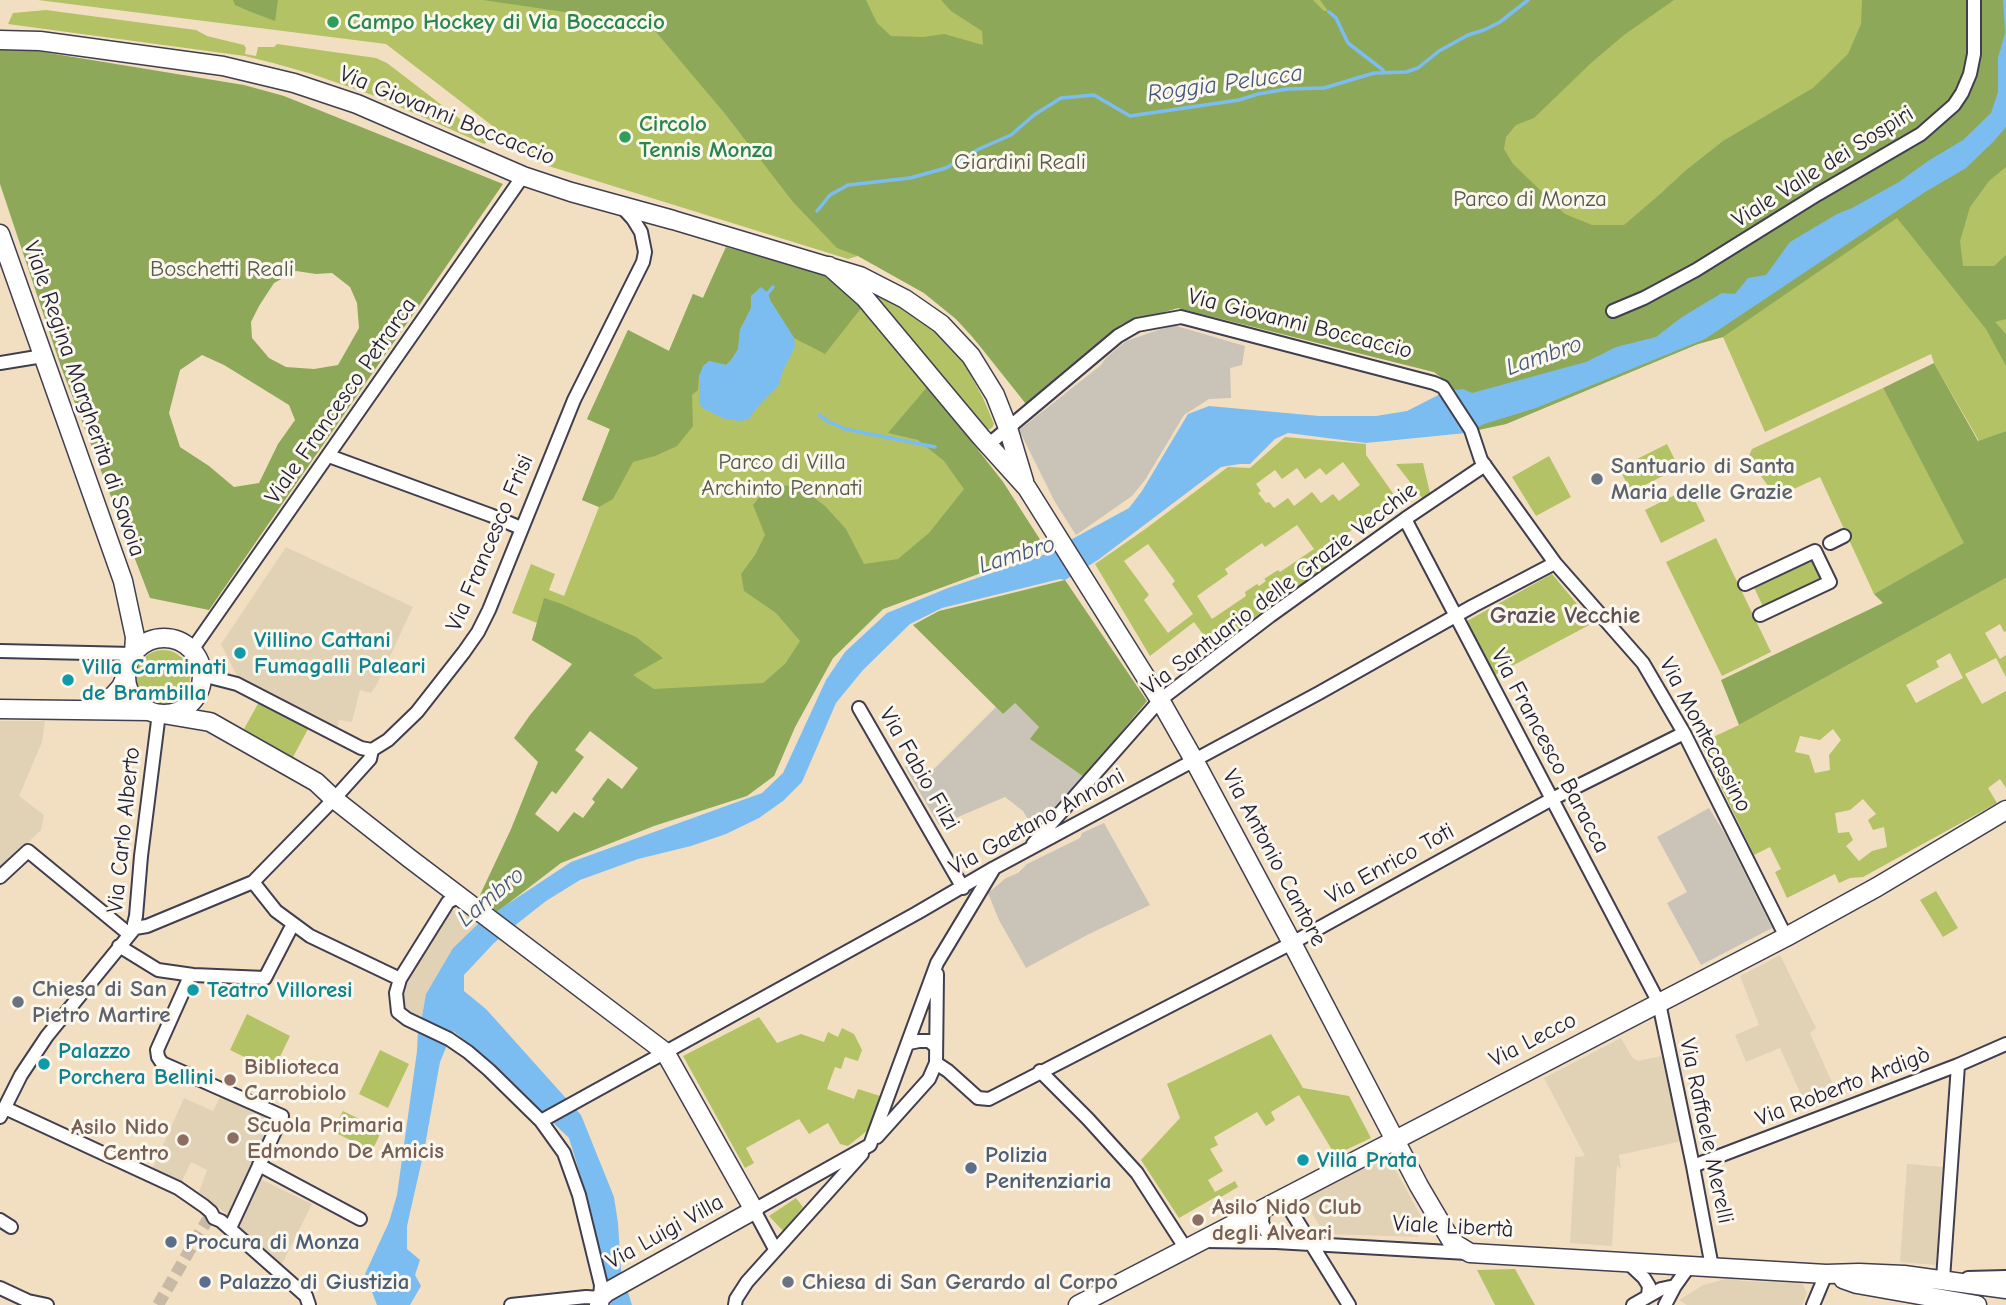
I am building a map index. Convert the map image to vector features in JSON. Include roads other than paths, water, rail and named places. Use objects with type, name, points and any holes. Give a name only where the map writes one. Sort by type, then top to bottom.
[{"type":"main road","name":"Via Giovanni Boccaccio","points":[[0,28],[40,41]]},
{"type":"main road","name":"Via Giovanni Boccaccio","points":[[0,40],[40,41],[223,66],[295,83],[357,104],[523,176],[860,276],[905,299],[941,324],[971,356],[995,396],[1027,488]]},
{"type":"main road","name":"Viale Regina Margherita di Savoia","points":[[0,234],[122,581],[135,637],[133,653]]},
{"type":"main road","name":"Via Giovanni Boccaccio","points":[[829,266],[865,298],[1027,488]]},
{"type":"main road","name":"Via Antonio Cantore","points":[[1027,488],[1160,700],[1194,760],[1449,1238],[1459,1248],[1470,1253]]},
{"type":"main road","name":"Viale Regina Margherita di Savoia","points":[[122,581],[149,627],[166,638]]},
{"type":"main road","points":[[210,722],[201,702],[200,662],[192,650],[178,640],[166,638],[147,641],[133,653],[127,665],[126,676],[132,697],[140,705],[157,713],[210,722],[316,782],[460,897],[665,1052],[754,1210]]},
{"type":"main road","points":[[86,709],[113,696],[126,676]]},
{"type":"main road","points":[[0,709],[174,713],[194,699],[201,682]]},
{"type":"main road","name":"Via Lecco","points":[[1078,1305],[1104,1299],[1192,1245],[1786,937],[1877,887],[2006,810]]},
{"type":"main road","name":"Via Luigi Villa","points":[[602,1298],[754,1210]]},
{"type":"main road","name":"Viale Libertà","points":[[1470,1253],[1826,1274],[1859,1273],[1943,1279],[2006,1289]]},
{"type":"main road","name":"Viale Libertà","points":[[1826,1274],[1857,1284],[1977,1305]]},
{"type":"street","name":"Viale Valle dei Sospiri","points":[[1613,311],[1696,270],[1921,134],[1954,105],[1970,74],[1974,54],[1973,0]]},
{"type":"street","name":"Viale Francesco Petrarca","points":[[192,650],[523,176]]},
{"type":"street","name":"Via Francesco Frisi","points":[[132,931],[253,883],[334,799],[370,759],[373,750],[388,740],[417,712],[478,632],[574,400],[643,262],[645,252],[641,232],[620,206]]},
{"type":"street","name":"Via Giovanni Boccaccio","points":[[988,445],[1118,336],[1137,325],[1181,317],[1434,383],[1446,391]]},
{"type":"street","points":[[0,363],[43,356]]},
{"type":"street","name":"Via Montecassino","points":[[1446,391],[1471,430],[1481,460],[1555,563],[1643,663],[1684,733],[1786,937]]},
{"type":"street","points":[[329,456],[522,528]]},
{"type":"street","name":"Via Santuario delle Grazie Vecchie","points":[[1026,852],[1160,700],[1481,460]]},
{"type":"street","name":"Via Francesco Baracca","points":[[1405,519],[1659,1003]]},
{"type":"street","points":[[1830,543],[1844,536]]},
{"type":"street","points":[[1745,584],[1816,551],[1829,582],[1760,615]]},
{"type":"street","name":"Via Gaetano Annoni","points":[[543,1120],[963,888],[994,868],[1555,563]]},
{"type":"street","points":[[0,651],[133,653]]},
{"type":"street","points":[[201,682],[237,684],[361,748],[373,750]]},
{"type":"street","name":"Via Fabio Filzi","points":[[859,708],[963,888]]},
{"type":"street","name":"Via Carlo Alberto","points":[[2,1112],[21,1075],[47,1035],[132,931],[157,713]]},
{"type":"street","name":"Via Enrico Toti","points":[[936,1063],[978,1098],[989,1099],[1292,943],[1552,799],[1684,733]]},
{"type":"street","points":[[0,877],[28,852],[132,931]]},
{"type":"street","points":[[775,1248],[754,1210],[870,1145],[937,963],[994,868]]},
{"type":"street","points":[[253,883],[276,911],[310,936],[400,979]]},
{"type":"street","points":[[460,897],[448,902],[400,979],[396,993],[398,1012],[419,1026],[449,1039],[489,1070],[543,1120],[564,1153],[579,1195],[601,1285],[602,1298],[586,1297],[511,1305]]},
{"type":"street","points":[[119,946],[158,970],[188,979],[265,978],[293,924]]},
{"type":"street","points":[[735,1305],[747,1282],[775,1248],[929,1079],[936,1063],[937,963]]},
{"type":"street","points":[[188,979],[157,1050],[158,1058],[162,1063],[282,1116],[230,1228]]},
{"type":"street","name":"Via Raffaele Merelli","points":[[1659,1003],[1712,1267]]},
{"type":"street","points":[[909,1043],[929,1041],[935,1046]]},
{"type":"street","name":"Via Roberto Ardigò","points":[[1693,1166],[1958,1065],[2006,1044]]},
{"type":"street","points":[[1943,1279],[1958,1065]]},
{"type":"street","points":[[1040,1071],[1137,1173],[1192,1245]]},
{"type":"street","points":[[897,1075],[900,1082],[919,1091]]},
{"type":"street","points":[[2,1112],[178,1188],[230,1228],[306,1296],[309,1305]]},
{"type":"street","points":[[260,1166],[360,1219]]},
{"type":"street","points":[[1283,1198],[1349,1305]]},
{"type":"street","points":[[1263,1208],[1262,1223],[1276,1242]]},
{"type":"street","name":"Viale Libertà","points":[[1192,1245],[1217,1240],[1470,1253]]},
{"type":"street","points":[[1627,1261],[1649,1286],[1648,1296]]},
{"type":"street","points":[[1665,1305],[1690,1265]]},
{"type":"street","points":[[1813,1305],[1826,1274]]},
{"type":"street","name":"Viale Libertà","points":[[1943,1279],[2006,1278]]},
{"type":"street","points":[[1633,1305],[1661,1289],[1675,1286]]},
{"type":"street","points":[[0,1288],[27,1303],[47,1305]]},
{"type":"water","points":[[2003,0],[2006,0],[2006,127],[1993,142],[1966,168],[1925,192],[1705,339],[1536,408],[1484,424],[1466,433],[1366,443],[1288,433],[1275,439],[1250,464],[1221,467],[1098,560],[1065,580],[942,608],[910,624],[863,670],[836,703],[802,782],[783,801],[759,818],[726,834],[638,859],[580,880],[546,901],[513,927],[464,975],[464,991],[486,1009],[581,1115],[614,1197],[621,1270],[632,1305],[610,1305],[586,1194],[569,1138],[483,1055],[453,1031],[440,1062],[407,1226],[407,1249],[420,1260],[415,1275],[421,1286],[410,1305],[377,1305],[365,1274],[389,1222],[397,1195],[418,1029],[426,994],[453,948],[479,923],[571,862],[762,793],[783,773],[826,680],[845,652],[887,613],[948,588],[1041,556],[1129,508],[1188,414],[1209,406],[1319,416],[1376,416],[1407,411],[1450,389],[1463,389],[1472,393],[1586,362],[1616,347],[1656,337],[1682,317],[1722,293],[1735,294],[1748,278],[1766,275],[1790,242],[1899,182],[1963,140],[1991,113],[1998,92],[1998,58],[2005,33]]},
{"type":"water","points":[[761,287],[768,293],[794,338],[795,347],[779,385],[748,420],[725,419],[704,409],[699,403],[699,376],[703,366],[709,361],[726,365],[732,359],[738,349],[740,330],[751,308],[751,296]]},
{"type":"waterway","name":"Roggia Pelucca","points":[[817,211],[830,195],[848,185],[910,178],[946,168],[1011,135],[1034,115],[1061,98],[1094,95],[1130,116],[1239,100],[1287,89],[1324,88],[1374,73],[1406,72],[1418,68],[1439,51],[1468,35],[1500,22],[1528,0]]},
{"type":"waterway","points":[[1329,12],[1336,18],[1348,43],[1383,70]]},
{"type":"waterway","name":"Roggia Pelucca","points":[[768,293],[773,287]]},
{"type":"waterway","points":[[819,415],[845,429],[935,447]]},
{"type":"tunnel","points":[[158,1305],[207,1221],[214,1218]]},
{"type":"place","name":"Campo Hockey di Via Boccaccio","points":[[333,22]]},
{"type":"place","name":"Circolo Tennis Monza","points":[[625,137]]},
{"type":"place","name":"Santuario di Santa Maria delle Grazie","points":[[1597,479]]},
{"type":"place","name":"Villino Cattani Fumagalli Paleari","points":[[240,653]]},
{"type":"place","name":"Villa Carminati de Brambilla","points":[[68,680]]},
{"type":"place","name":"Teatro Villoresi","points":[[193,990]]},
{"type":"place","name":"Chiesa di San Pietro Martire","points":[[18,1002]]},
{"type":"place","name":"Palazzo Porchera Bellini","points":[[44,1064]]},
{"type":"place","name":"Biblioteca Carrobiolo","points":[[230,1080]]},
{"type":"place","name":"Scuola Primaria Edmondo De Amicis","points":[[233,1138]]},
{"type":"place","name":"Asilo Nido Centro","points":[[183,1140]]},
{"type":"place","name":"Villa Prata","points":[[1303,1160]]},
{"type":"place","name":"Polizia Penitenziaria","points":[[971,1168]]},
{"type":"place","name":"Asilo Nido Club degli Alveari","points":[[1198,1220]]},
{"type":"place","name":"Procura di Monza","points":[[171,1242]]},
{"type":"place","name":"Palazzo di Giustizia","points":[[205,1282]]},
{"type":"place","name":"Chiesa di San Gerardo al Corpo","points":[[788,1282]]},
{"type":"district","name":"Grazie Vecchie","points":[[1565,616]]},
{"type":"park label","name":"Giardini Reali","points":[[1020,162]]},
{"type":"park label","name":"Parco di Monza","points":[[1530,199]]},
{"type":"park label","name":"Boschetti Reali","points":[[222,269]]},
{"type":"park label","name":"Parco di Villa Archinto Pennati","points":[[782,475]]},
{"type":"water label","name":"Lambro","points":[[1544,356]]},
{"type":"water label","name":"Lambro","points":[[1017,555]]},
{"type":"water label","name":"Lambro","points":[[491,897]]}]
